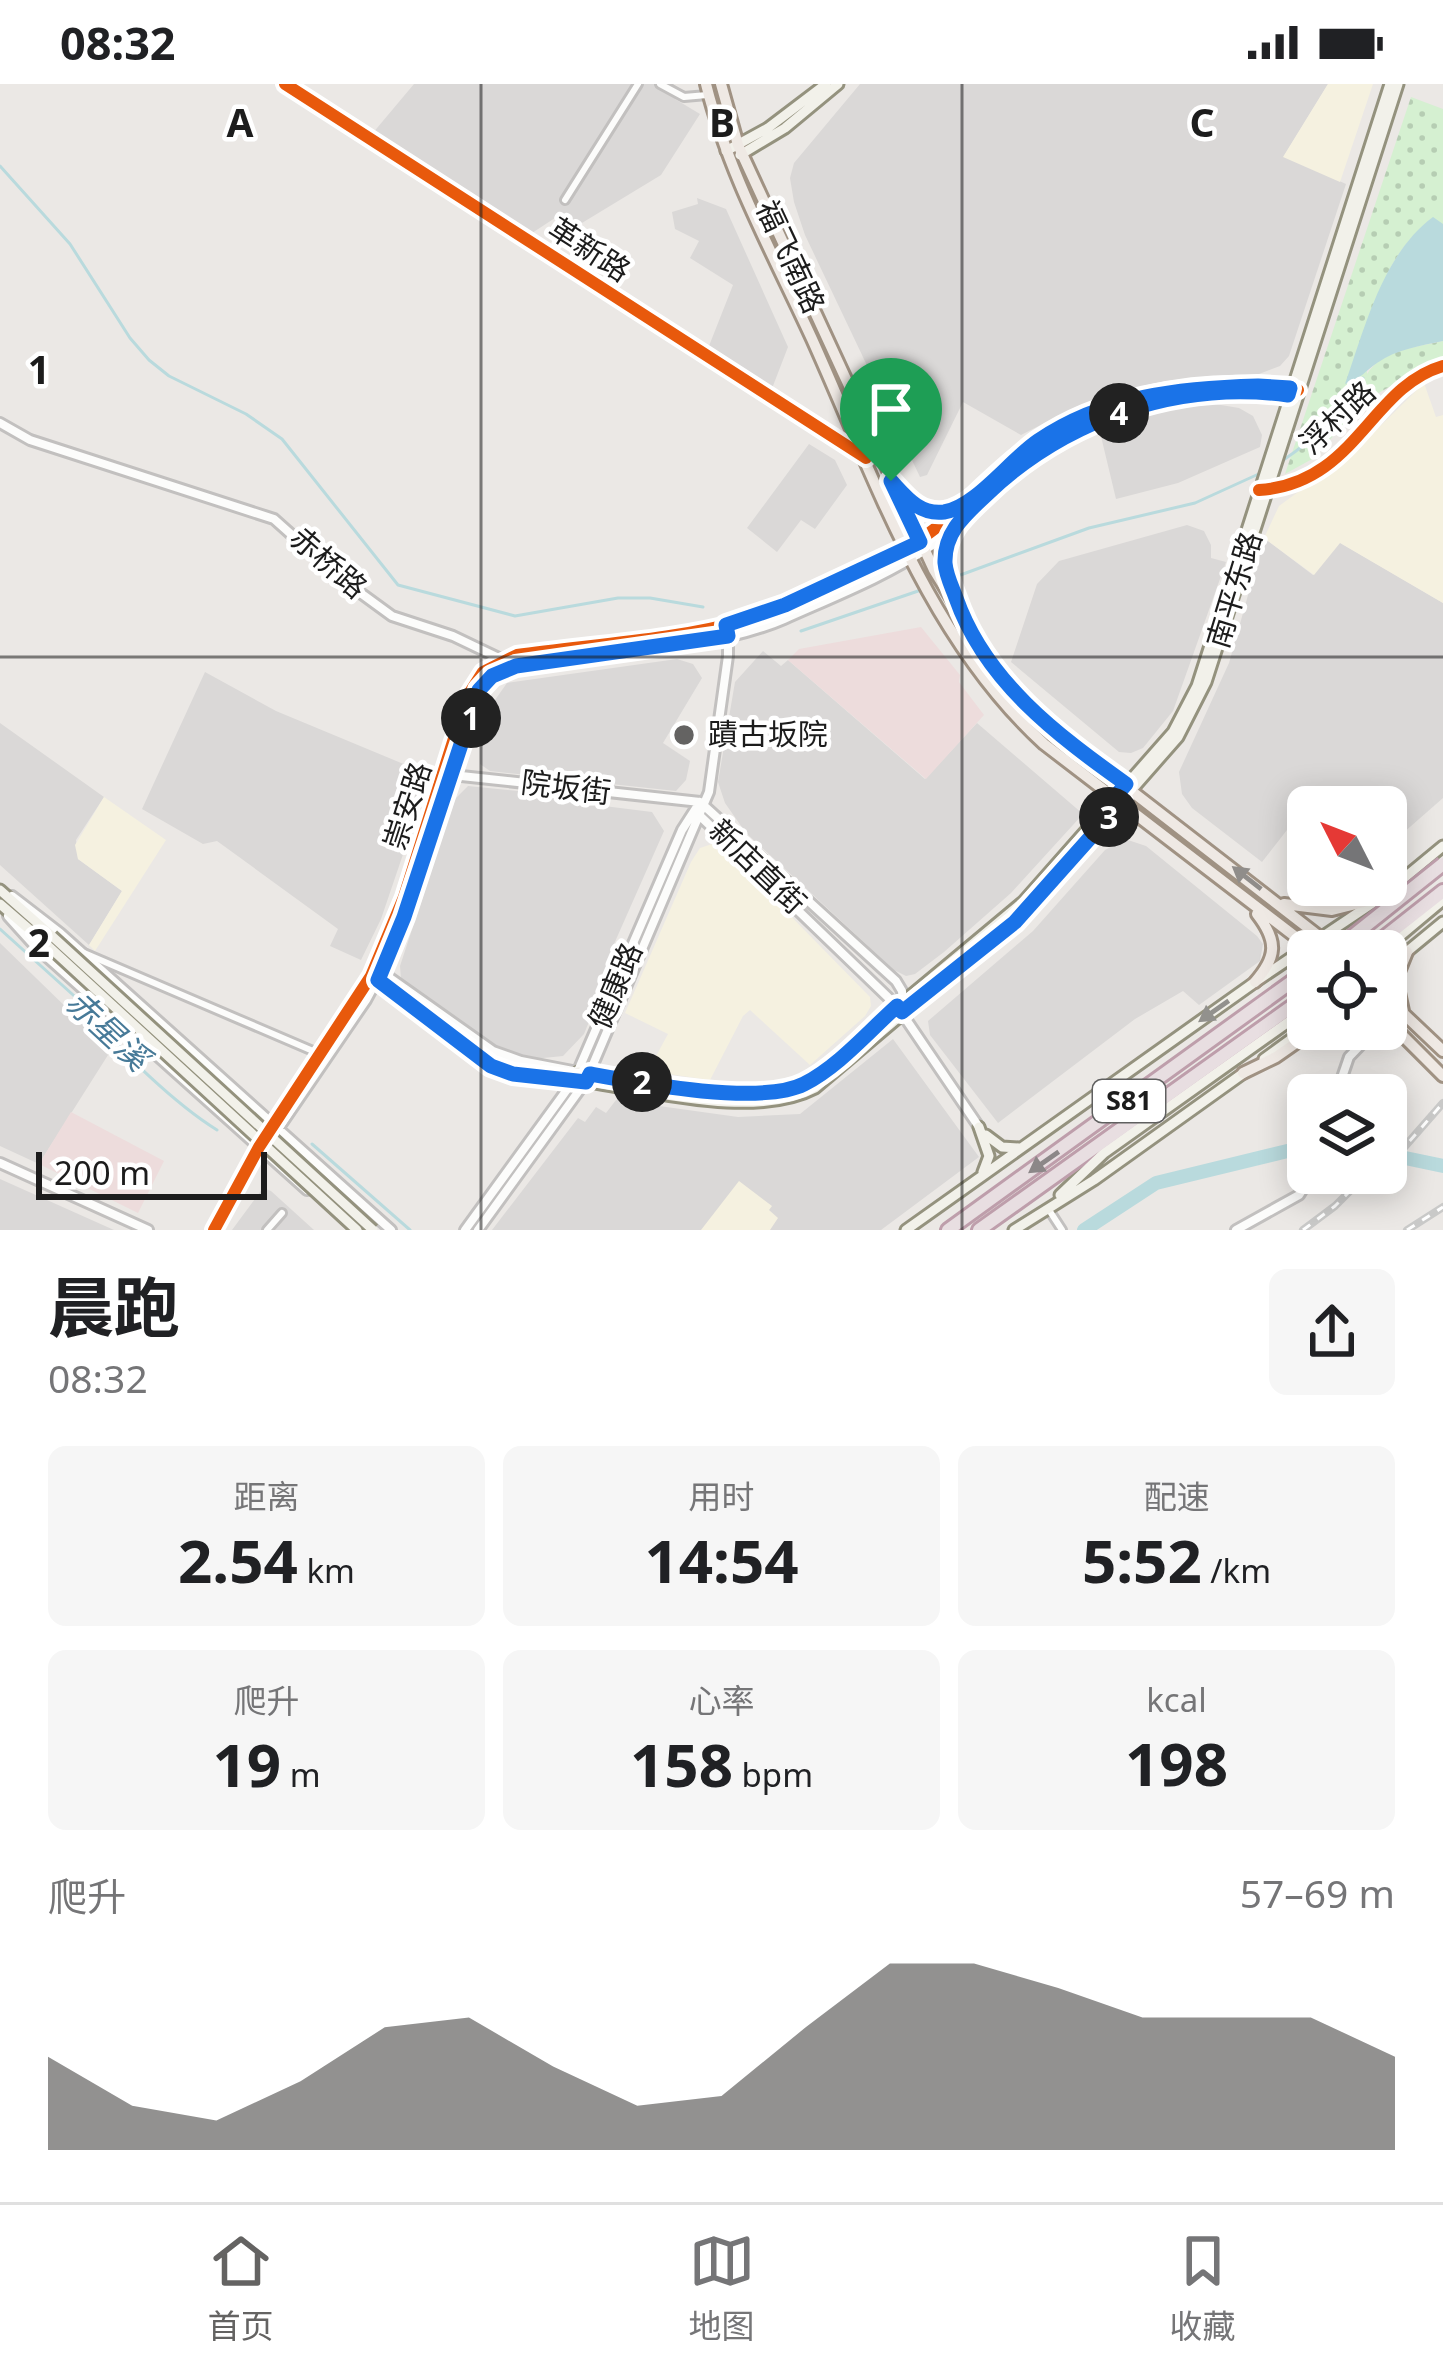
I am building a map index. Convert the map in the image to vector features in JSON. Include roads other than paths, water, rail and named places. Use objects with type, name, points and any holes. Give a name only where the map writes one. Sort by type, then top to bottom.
[{"type":"highway","points":[[1362,930],[1443,864]]},
{"type":"highway","points":[[1394,930],[1443,891]]},
{"type":"highway","name":"S81","points":[[948,1230],[1287,985]]},
{"type":"highway","name":"S81","points":[[979,1230],[1287,1011]]},
{"type":"main road","name":"福飞南路","points":[[721,84],[734,153],[922,546],[940,566],[964,624],[1023,702],[1073,746],[1314,930]]},
{"type":"main road","points":[[734,153],[826,84]]},
{"type":"main road","points":[[734,153],[785,128],[838,84]]},
{"type":"main road","name":"南平东路","points":[[582,1077],[694,1098],[793,1097],[815,1088],[901,1006],[1024,901],[1178,736],[1198,704],[1394,84]]},
{"type":"main road","name":"福飞南路","points":[[708,89],[909,554],[974,666],[1010,711],[1052,751],[1287,930]]},
{"type":"main road","points":[[891,481],[928,512],[963,507]]},
{"type":"main road","points":[[940,566],[954,527]]},
{"type":"main road","points":[[1407,876],[1443,846]]},
{"type":"main road","points":[[1228,886],[1256,913],[1274,941],[1274,956],[1255,982]]},
{"type":"main road","points":[[0,890],[355,1230]]},
{"type":"main road","points":[[1407,930],[1443,900]]},
{"type":"main road","points":[[1279,903],[1287,904]]},
{"type":"main road","points":[[0,906],[49,940],[373,1230]]},
{"type":"main road","points":[[1302,906],[1332,910],[1348,906]]},
{"type":"main road","points":[[1335,930],[1369,906]]},
{"type":"main road","points":[[1407,952],[1443,922]]},
{"type":"main road","points":[[906,1230],[1287,963]]},
{"type":"main road","points":[[1407,1017],[1443,1051]]},
{"type":"main road","points":[[1047,1207],[1104,1154],[1287,1023]]},
{"type":"main road","points":[[1407,1040],[1443,1076]]},
{"type":"main road","points":[[1014,1230],[1094,1180],[1243,1073],[1287,1048]]},
{"type":"main road","points":[[979,1126],[1002,1147],[1020,1148]]},
{"type":"main road","points":[[979,1126],[989,1156],[981,1177]]},
{"type":"street","name":"革新路","points":[[285,84],[866,458]]},
{"type":"street","points":[[566,200],[638,84]]},
{"type":"street","points":[[660,84],[684,97],[708,89]]},
{"type":"street","name":"浮村路","points":[[1264,486],[1293,487],[1312,476],[1358,438],[1411,382],[1443,366]]},
{"type":"street","points":[[922,546],[1025,450],[1096,411],[1156,394],[1200,388],[1293,392]]},
{"type":"street","points":[[516,666],[751,631],[788,617],[954,527],[1033,455],[1101,419],[1212,394],[1293,392]]},
{"type":"street","name":"赤桥路","points":[[0,423],[50,447],[278,520],[340,578],[392,616],[453,636],[516,666]]},
{"type":"street","points":[[502,659],[726,625],[909,554]]},
{"type":"street","name":"健康路","points":[[478,1230],[582,1077],[709,792],[726,625]]},
{"type":"street","name":"崇安路","points":[[275,1128],[377,974],[467,697],[483,672],[502,659]]},
{"type":"street","name":"崇安路","points":[[214,1230],[261,1149],[377,974],[479,690],[492,676],[516,666]]},
{"type":"street","name":"院坂街","points":[[452,775],[680,802]]},
{"type":"street","name":"新店直街","points":[[680,802],[699,807],[896,981],[901,1006]]},
{"type":"street","name":"新店直街","points":[[699,807],[901,1006],[979,1126]]},
{"type":"street","points":[[0,890],[29,906],[81,951],[391,1230]]},
{"type":"street","points":[[0,906],[36,947],[355,1230]]},
{"type":"street","points":[[81,951],[321,1055]]},
{"type":"street","points":[[377,974],[496,1069],[582,1077]]},
{"type":"street","name":"健康路","points":[[465,1230],[582,1077]]},
{"type":"street","points":[[0,1163],[147,1230]]},
{"type":"street","points":[[1236,1230],[1300,1194]]},
{"type":"street","points":[[1047,1207],[1062,1229]]},
{"type":"street","points":[[267,1230],[282,1213]]},
{"type":"water","points":[[1433,217],[1443,224],[1443,341],[1393,354],[1345,384],[1388,272],[1415,233]]},
{"type":"waterway","points":[[0,166],[70,244],[149,360],[282,439],[398,585],[515,616],[618,598],[703,607]]},
{"type":"waterway","points":[[1282,461],[1327,424],[1363,378]]},
{"type":"waterway","points":[[955,577],[1089,528],[1195,503],[1263,472]]},
{"type":"waterway","points":[[801,631],[924,589]]},
{"type":"waterway","name":"赤星溪","points":[[0,929],[92,1012],[149,1076],[217,1130]]},
{"type":"waterway","name":"赤星溪","points":[[312,1144],[410,1230]]},
{"type":"waterway","points":[[1084,1230],[1156,1183],[1287,1151]]},
{"type":"waterway","points":[[1407,1158],[1443,1166]]},
{"type":"railway","points":[[1407,1144],[1443,1103]]},
{"type":"railway","points":[[1303,1230],[1347,1194]]},
{"type":"railway","points":[[1407,1230],[1443,1207]]},
{"type":"place","name":"蹟古坂院","points":[[684,735]]}]
